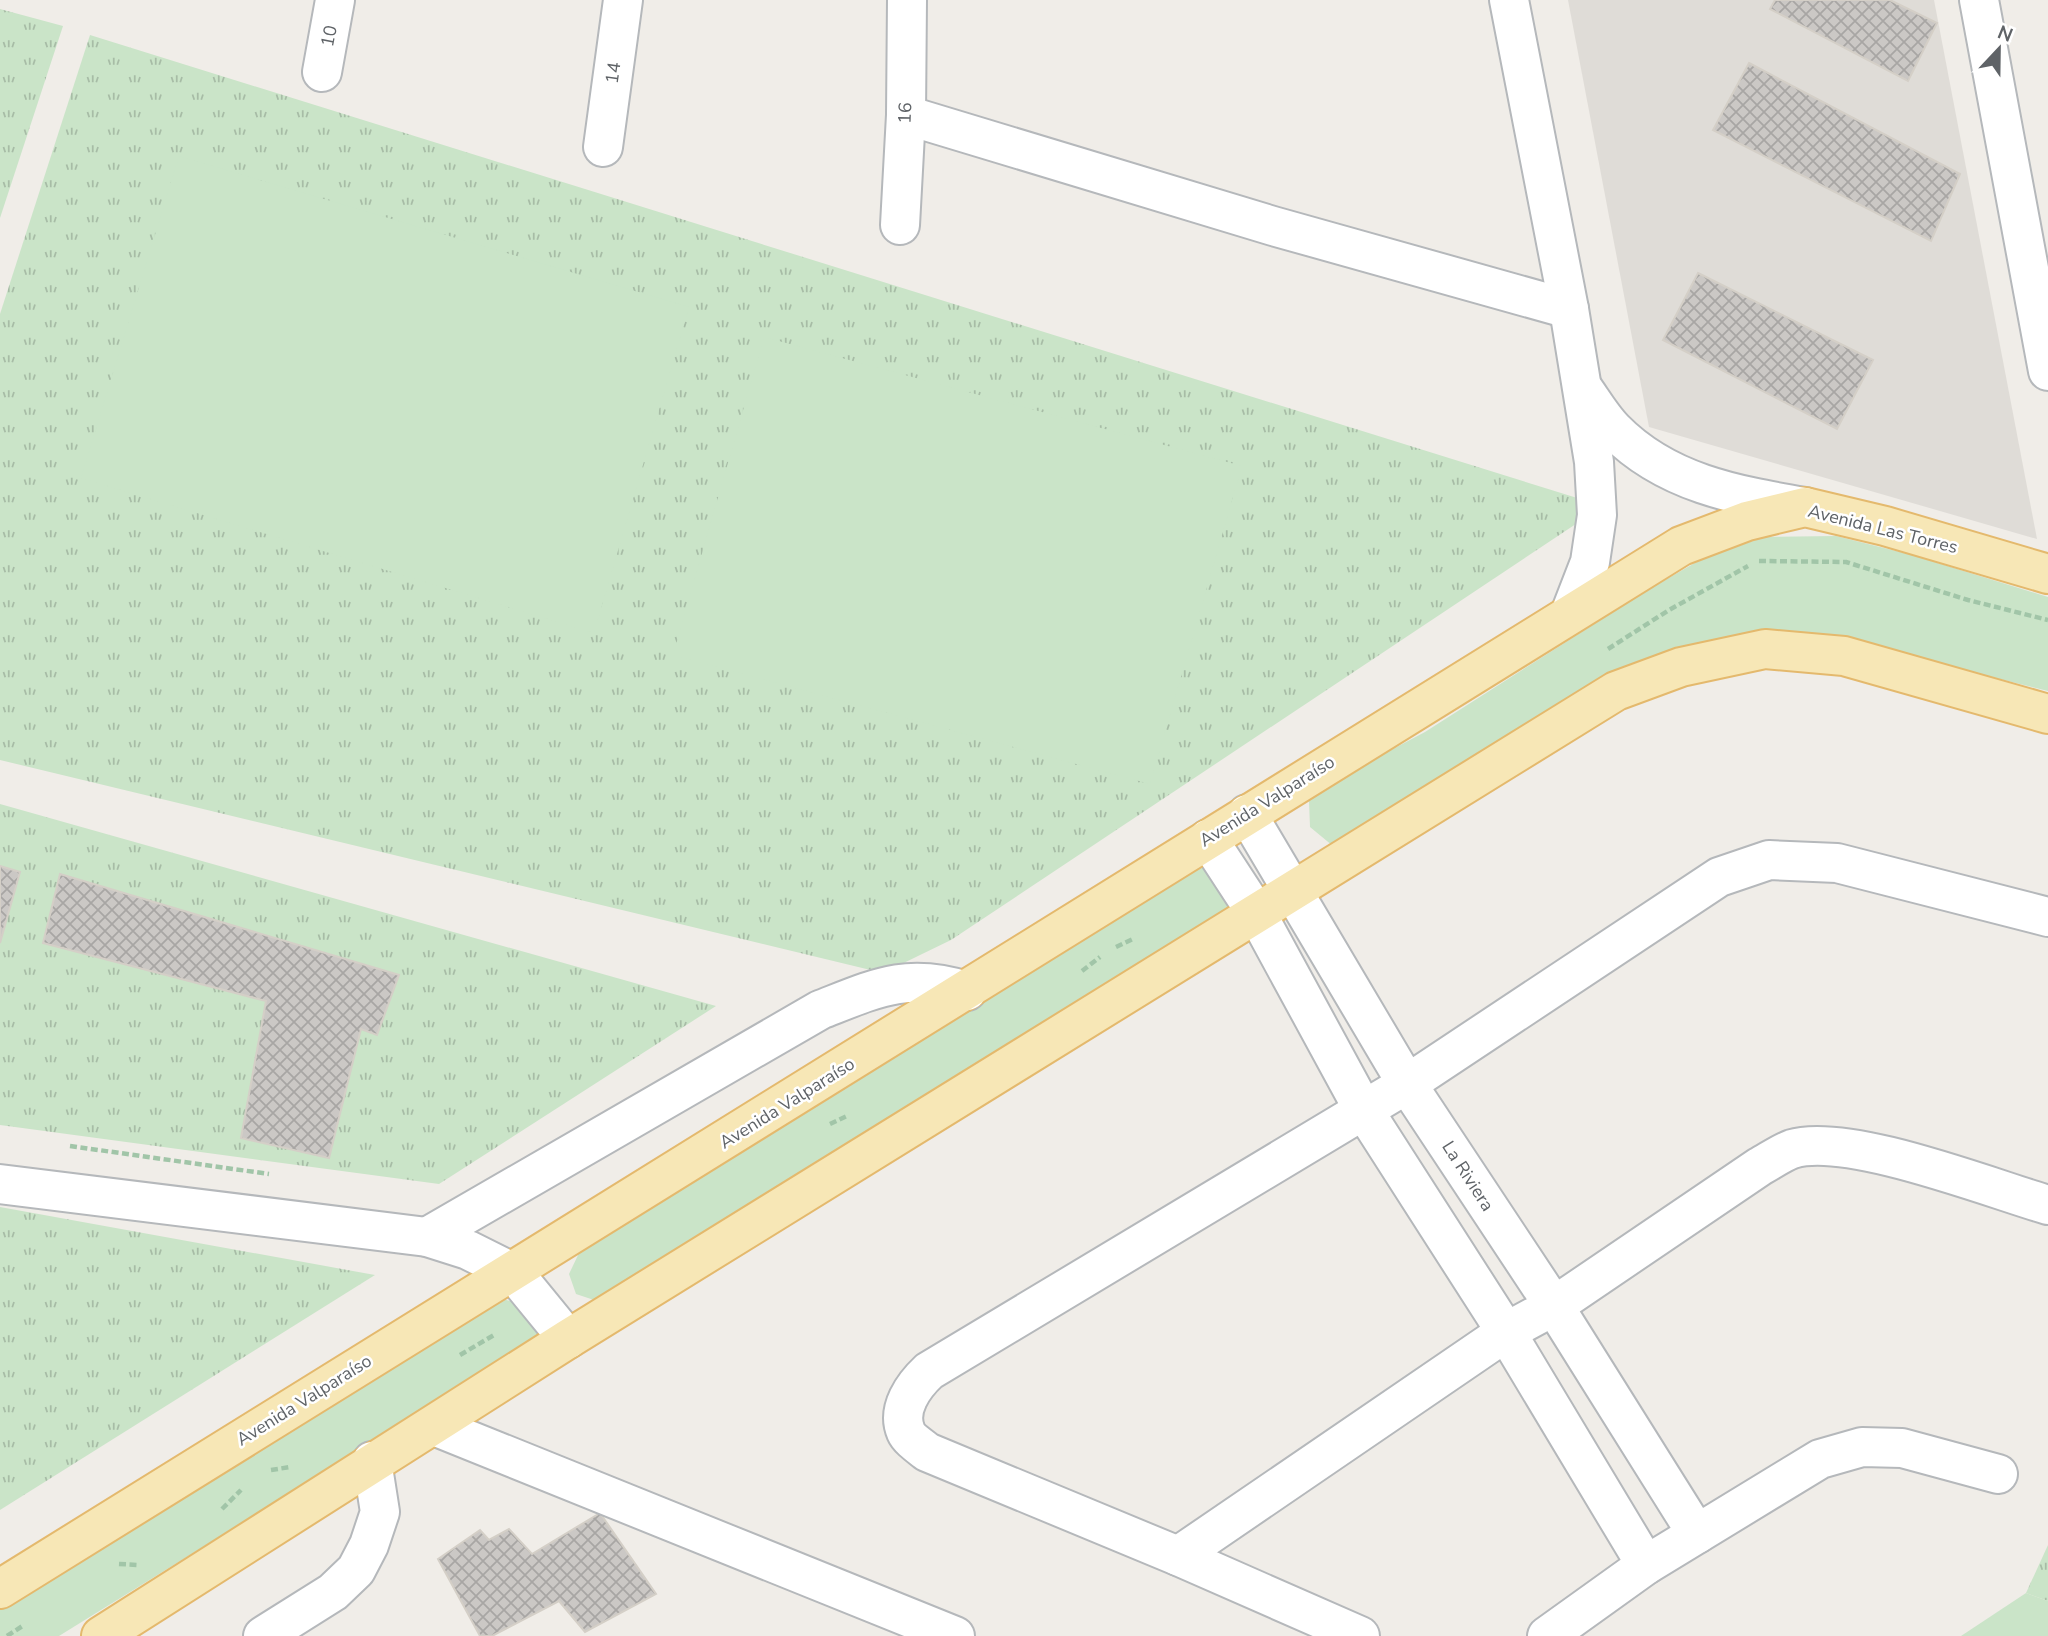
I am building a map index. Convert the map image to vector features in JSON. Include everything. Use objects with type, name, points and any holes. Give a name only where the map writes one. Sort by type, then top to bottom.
[{"type":"main road","name":"Avenida Las Torres","points":[[1571,611],[1681,545],[1746,521],[1805,507],[1885,526],[2048,574]]},
{"type":"main road","name":"Avenida Valparaíso","points":[[0,1589],[967,991],[1571,611]]},
{"type":"main road","points":[[101,1636],[372,1461],[434,1426],[568,1339],[1616,691],[1681,667],[1765,649],[1844,656],[2048,714]]},
{"type":"street","name":"10","points":[[322,72],[335,0]]},
{"type":"street","name":"14","points":[[603,147],[623,0]]},
{"type":"street","name":"16","points":[[900,225],[906,115],[907,0]]},
{"type":"street","points":[[1509,0],[1569,309],[1579,384],[1594,462],[1597,515],[1590,562],[1571,611]]},
{"type":"street","points":[[1979,0],[2038,260],[2048,371]]},
{"type":"street","points":[[906,115],[1273,226],[1569,309]]},
{"type":"street","points":[[1579,384],[1613,430],[1656,464],[1721,492],[1805,507]]},
{"type":"street","name":"La Riviera","points":[[1247,814],[1295,890],[1341,976],[1407,1084],[1554,1306],[1697,1534]]},
{"type":"street","points":[[1208,839],[1257,914],[1363,1109],[1506,1332],[1646,1565]]},
{"type":"street","points":[[1360,1636],[1178,1556],[927,1452],[906,1432],[904,1408],[915,1385],[929,1371],[1407,1084],[1719,877],[1769,860],[1837,863],[2048,917]]},
{"type":"street","points":[[427,1237],[820,1010],[870,990],[908,982],[936,981],[967,991]]},
{"type":"street","points":[[1178,1556],[1506,1332],[1554,1306],[1759,1167],[1793,1149],[1836,1146],[1873,1152],[2048,1205]]},
{"type":"street","points":[[0,1184],[427,1237],[468,1250],[514,1273],[568,1339]]},
{"type":"street","points":[[434,1426],[956,1636]]},
{"type":"street","points":[[1547,1636],[1646,1565],[1820,1459],[1862,1447],[1902,1448],[1998,1474]]},
{"type":"street","points":[[262,1636],[333,1592],[356,1570],[369,1545],[380,1512],[372,1461]]},
{"type":"path","points":[[70,1146],[271,1174]]},
{"type":"path","points":[[457,1356],[501,1331]]},
{"type":"path","points":[[268,1471],[303,1465]]},
{"type":"path","points":[[214,1518],[246,1486]]},
{"type":"path","points":[[115,1563],[145,1566]]},
{"type":"path","points":[[7,1636],[29,1621]]},
{"type":"shaded area","points":[[1568,0],[1934,0],[2037,539],[1649,427]]},
{"type":"green space","points":[[0,9],[63,26],[0,218]]},
{"type":"green space","points":[[90,35],[1603,506],[951,940],[883,973],[0,760],[0,314]]},
{"type":"green space","points":[[179,156],[689,307],[594,633],[81,478]]},
{"type":"green space","points":[[764,337],[1242,466],[1150,784],[673,655]]},
{"type":"green space","points":[[1836,536],[1912,555],[2048,597],[2048,691],[1851,642],[1765,636],[1333,846],[1310,827],[1309,801],[1342,776],[1425,732],[1646,591],[1700,560],[1764,537]]},
{"type":"green space","points":[[0,804],[716,1006],[439,1184],[0,1125]]},
{"type":"green space","points":[[1208,862],[1235,909],[597,1301],[576,1294],[569,1274],[580,1251],[608,1225]]},
{"type":"green space","points":[[0,1207],[375,1275],[0,1510]]},
{"type":"green space","points":[[491,1296],[529,1306],[541,1318],[540,1338],[59,1636],[0,1636],[0,1596]]},
{"type":"green space","points":[[2048,1545],[2048,1601],[2026,1593]]},
{"type":"green space","points":[[2026,1593],[2048,1601],[2048,1636],[1961,1636]]},
{"type":"building","points":[[1775,0],[1890,0],[1937,23],[1908,81],[1770,9]]},
{"type":"building","points":[[1749,63],[1960,174],[1931,241],[1713,130]]},
{"type":"building","points":[[1698,273],[1873,360],[1837,429],[1663,340]]},
{"type":"building","points":[[0,866],[20,872],[0,943]]},
{"type":"building","points":[[60,874],[399,975],[377,1035],[361,1029],[329,1158],[241,1138],[266,1001],[43,943]]},
{"type":"building","points":[[600,1513],[656,1594],[585,1632],[559,1601],[492,1636],[480,1636],[438,1559],[480,1530],[489,1540],[509,1529],[532,1554]]}]
